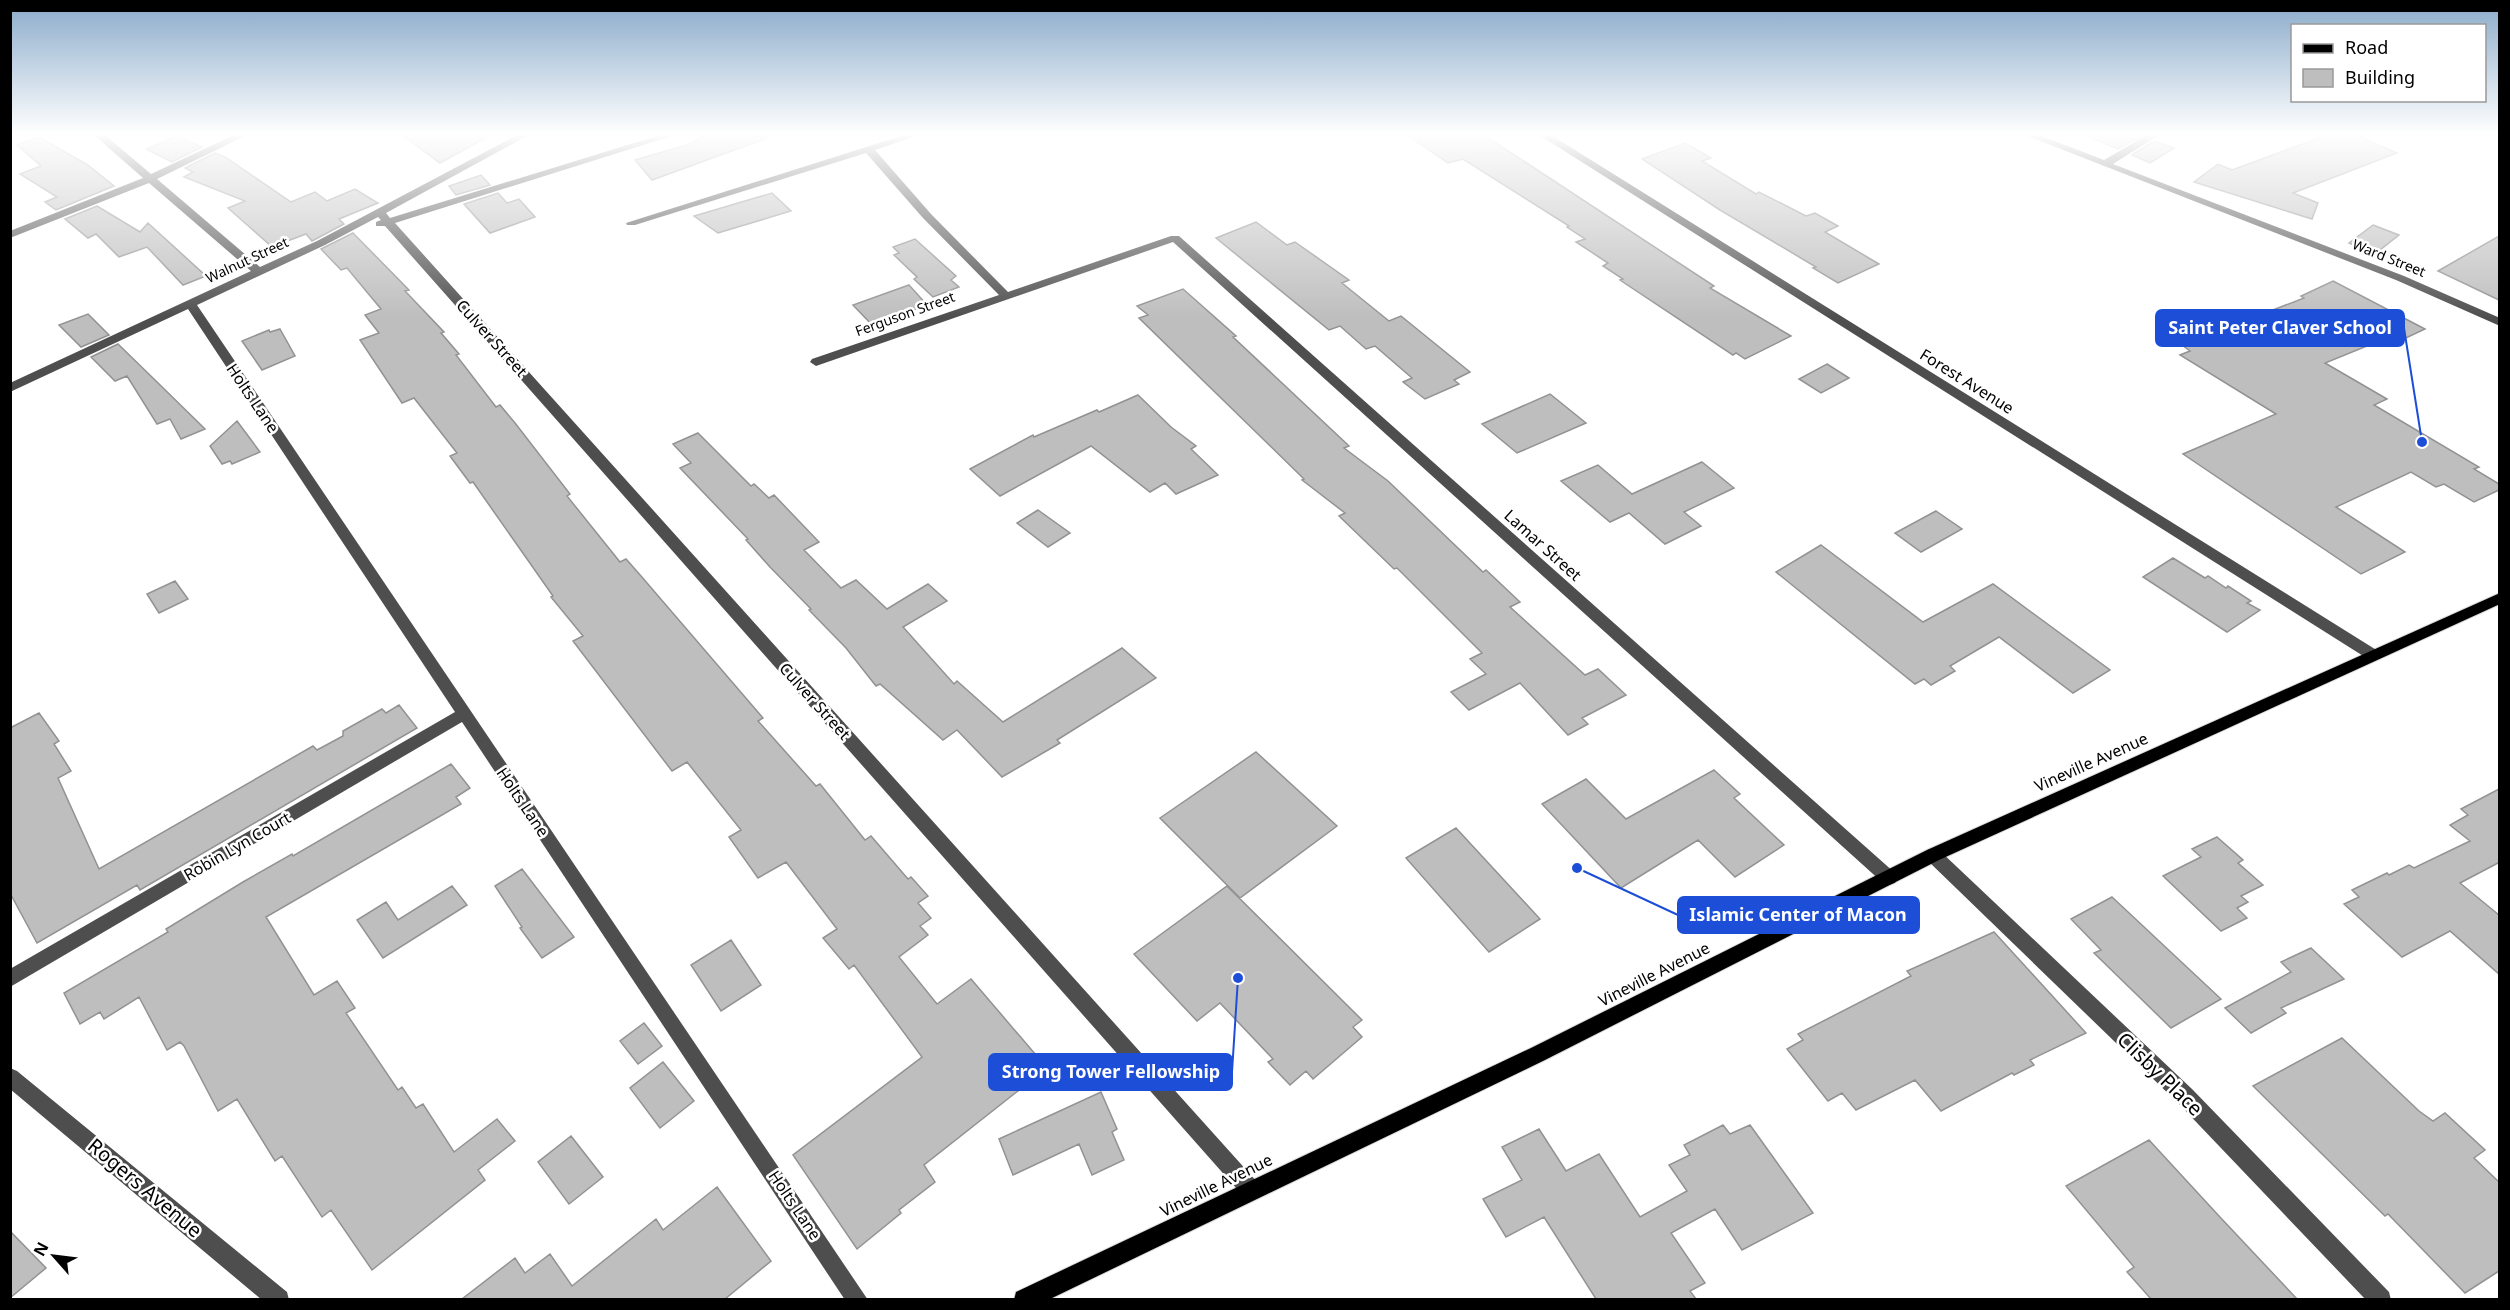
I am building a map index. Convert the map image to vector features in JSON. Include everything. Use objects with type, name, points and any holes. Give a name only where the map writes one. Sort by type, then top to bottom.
[{"type":"main road","name":"Vineville Avenue","points":[[1024,1299],[1538,1054],[1933,855],[2499,598]]},
{"type":"street","points":[[10,235],[106,196]]},
{"type":"street","points":[[169,196],[258,271]]},
{"type":"street","name":"Walnut Street","points":[[10,388],[258,271],[384,217],[420,196]]},
{"type":"street","points":[[384,217],[457,196]]},
{"type":"street","points":[[632,223],[716,196]]},
{"type":"street","points":[[909,196],[1005,295]]},
{"type":"street","name":"Forest Avenue","points":[[1641,196],[2373,655]]},
{"type":"street","name":"Ward Street","points":[[2188,196],[2400,278],[2499,323]]},
{"type":"street","name":"Culver Street","points":[[384,217],[1251,1190]]},
{"type":"street","name":"Ferguson Street","points":[[816,362],[1175,238]]},
{"type":"street","name":"Lamar Street","points":[[1175,238],[1889,878]]},
{"type":"street","name":"Holts Lane","points":[[190,303],[858,1299]]},
{"type":"street","name":"Robin Lyn Court","points":[[10,979],[464,714]]},
{"type":"street","name":"Clisby Place","points":[[1933,855],[2185,1096],[2380,1299]]},
{"type":"street","name":"Rogers Avenue","points":[[10,1077],[279,1299]]},
{"type":"building","points":[[90,196],[56,210],[45,202],[57,197]]},
{"type":"building","points":[[233,196],[282,196],[291,202],[305,196],[321,196],[327,201],[338,196],[367,196],[378,203],[339,219],[344,224],[312,241],[306,234],[272,247],[228,208],[245,201]]},
{"type":"building","points":[[488,196],[501,196],[507,203],[519,199],[535,217],[490,233],[464,204]]},
{"type":"building","points":[[761,196],[775,196],[791,211],[718,233],[694,216]]},
{"type":"building","points":[[1522,196],[1577,196],[1714,286],[1710,288],[1791,336],[1745,359],[1736,353],[1733,355],[1620,280],[1623,279],[1603,266],[1608,263],[1576,242],[1585,239],[1567,227],[1569,226]]},
{"type":"building","points":[[1699,196],[1767,196],[1806,216],[1815,213],[1838,226],[1825,232],[1879,264],[1838,283],[1813,268],[1816,267]]},
{"type":"building","points":[[2239,196],[2301,196],[2318,203],[2312,219]]},
{"type":"building","points":[[97,206],[140,232],[148,223],[206,276],[183,285],[147,247],[119,257],[96,234],[88,238],[65,219]]},
{"type":"building","points":[[1256,222],[1287,245],[1295,242],[1349,280],[1342,283],[1389,321],[1401,316],[1470,372],[1454,380],[1459,384],[1425,399],[1403,382],[1412,378],[1375,346],[1366,349],[1340,326],[1329,330],[1216,238]]},
{"type":"building","points":[[2373,225],[2399,235],[2375,254],[2349,243]]},
{"type":"building","points":[[353,233],[409,290],[405,291],[444,332],[441,333],[459,354],[456,355],[496,407],[500,405],[515,423],[570,494],[567,496],[620,562],[626,559],[641,576],[763,718],[758,721],[816,786],[820,784],[865,840],[871,836],[908,879],[911,877],[928,896],[918,903],[931,918],[920,926],[928,935],[899,957],[937,1004],[971,979],[1047,1068],[924,1165],[935,1182],[899,1210],[901,1213],[857,1249],[793,1155],[922,1057],[854,965],[849,969],[823,938],[837,929],[786,862],[758,878],[729,837],[741,830],[687,762],[672,771],[573,641],[583,636],[551,597],[553,596],[473,482],[470,483],[450,456],[457,453],[414,398],[402,403],[360,340],[379,333],[365,315],[381,309],[347,268],[341,270],[321,249]]},
{"type":"building","points":[[2499,236],[2499,300],[2438,271]]},
{"type":"building","points":[[915,239],[956,276],[951,280],[959,287],[933,297],[914,279],[917,277],[894,255],[899,253],[893,247]]},
{"type":"building","points":[[2333,281],[2425,329],[2389,346],[2379,341],[2325,363],[2387,399],[2374,405],[2479,467],[2474,469],[2499,484],[2499,490],[2474,502],[2444,484],[2436,487],[2411,472],[2336,507],[2405,552],[2361,574],[2183,454],[2276,414],[2180,355],[2190,351],[2182,345],[2304,298],[2301,296]]},
{"type":"building","points":[[909,285],[927,305],[872,325],[853,305]]},
{"type":"building","points":[[1183,289],[1236,336],[1233,337],[1349,446],[1344,448],[1388,481],[1483,572],[1486,570],[1520,602],[1510,607],[1585,675],[1598,669],[1626,695],[1582,718],[1588,724],[1568,735],[1520,683],[1469,710],[1451,692],[1486,674],[1470,659],[1482,653],[1397,568],[1394,569],[1339,516],[1345,513],[1302,480],[1304,479],[1139,318],[1148,315],[1137,306]]},
{"type":"building","points":[[88,314],[109,335],[81,347],[59,325]]},
{"type":"building","points":[[280,329],[295,356],[262,370],[242,341],[269,330],[270,332]]},
{"type":"building","points":[[118,344],[205,429],[181,439],[170,419],[157,424],[127,376],[115,381],[91,357]]},
{"type":"building","points":[[1827,364],[1849,378],[1821,393],[1799,379]]},
{"type":"building","points":[[1550,394],[1586,423],[1517,453],[1482,424]]},
{"type":"building","points":[[1138,395],[1171,427],[1196,446],[1191,449],[1218,475],[1176,494],[1165,483],[1150,492],[1091,446],[1000,496],[970,469],[1033,435],[1034,437]]},
{"type":"building","points":[[237,421],[260,452],[232,464],[230,461],[222,464],[210,446]]},
{"type":"building","points":[[698,433],[751,486],[754,484],[769,498],[774,495],[819,542],[804,550],[841,588],[856,580],[887,609],[928,584],[947,601],[903,627],[954,684],[957,681],[1003,722],[1122,648],[1156,678],[1057,740],[1060,743],[1002,777],[957,730],[943,740],[880,684],[876,686],[846,648],[809,610],[811,609],[680,468],[691,463],[673,444]]},
{"type":"building","points":[[1702,462],[1734,488],[1684,512],[1701,526],[1665,544],[1629,513],[1610,522],[1561,481],[1598,465],[1632,494]]},
{"type":"building","points":[[1038,510],[1070,533],[1048,547],[1017,523]]},
{"type":"building","points":[[1936,511],[1962,529],[1921,552],[1895,533]]},
{"type":"building","points":[[1821,545],[1923,622],[1993,584],[2110,670],[2073,693],[1999,637],[1950,666],[1955,671],[1931,685],[1924,679],[1915,684],[1776,572]]},
{"type":"building","points":[[2173,558],[2205,578],[2208,576],[2226,588],[2228,586],[2251,601],[2247,603],[2260,610],[2227,632],[2143,577]]},
{"type":"building","points":[[175,581],[188,599],[159,613],[147,594]]},
{"type":"building","points":[[399,705],[417,728],[140,890],[137,885],[37,943],[10,893],[10,728],[39,713],[59,741],[54,744],[71,771],[58,778],[99,869],[313,746],[317,750],[343,736],[343,731],[382,709],[386,713]]},
{"type":"building","points":[[1256,752],[1337,826],[1240,898],[1160,818]]},
{"type":"building","points":[[451,764],[470,788],[456,797],[461,804],[266,917],[314,995],[337,981],[355,1008],[346,1013],[398,1090],[402,1087],[416,1108],[423,1104],[454,1152],[497,1119],[515,1141],[478,1170],[485,1180],[372,1270],[331,1210],[322,1217],[282,1156],[275,1161],[237,1099],[218,1111],[184,1046],[180,1042],[167,1050],[139,997],[104,1019],[100,1012],[80,1024],[64,993],[168,932],[166,929],[243,882],[292,854],[293,856]]},
{"type":"building","points":[[1714,770],[1740,794],[1734,798],[1784,845],[1735,877],[1698,840],[1621,888],[1542,804],[1586,779],[1626,819]]},
{"type":"building","points":[[2499,789],[2499,864],[2460,883],[2499,915],[2499,974],[2450,931],[2402,957],[2344,904],[2359,897],[2352,890],[2409,865],[2414,868],[2470,841],[2450,825],[2468,815],[2461,809]]},
{"type":"building","points":[[1456,828],[1540,919],[1489,952],[1406,858]]},
{"type":"building","points":[[2217,837],[2243,860],[2238,863],[2263,885],[2241,896],[2248,902],[2237,908],[2247,918],[2221,931],[2163,876],[2201,857],[2192,849]]},
{"type":"building","points":[[522,869],[574,937],[542,958],[520,928],[522,927],[495,886]]},
{"type":"building","points":[[452,886],[467,905],[383,958],[357,920],[386,902],[398,920]]},
{"type":"building","points":[[1227,886],[1362,1020],[1353,1027],[1362,1037],[1313,1079],[1306,1071],[1290,1085],[1268,1062],[1273,1059],[1220,1003],[1197,1021],[1134,954]]},
{"type":"building","points":[[2112,897],[2221,999],[2171,1028],[2094,953],[2101,950],[2071,919]]},
{"type":"building","points":[[1994,932],[2086,1033],[2030,1060],[2034,1065],[2014,1075],[2012,1073],[1941,1111],[1915,1080],[1856,1110],[1842,1093],[1828,1101],[1787,1049],[1803,1040],[1798,1034],[1911,976],[1907,971]]},
{"type":"building","points":[[731,940],[761,985],[721,1011],[691,965]]},
{"type":"building","points":[[2311,948],[2344,979],[2281,1008],[2286,1013],[2251,1033],[2225,1008],[2291,972],[2281,962]]},
{"type":"building","points":[[644,1023],[662,1046],[638,1064],[620,1041]]},
{"type":"building","points":[[2342,1038],[2419,1111],[2433,1121],[2445,1113],[2485,1150],[2474,1158],[2499,1182],[2499,1271],[2465,1293],[2388,1214],[2385,1216],[2253,1086]]},
{"type":"building","points":[[663,1062],[694,1101],[660,1128],[630,1088]]},
{"type":"building","points":[[1101,1092],[1117,1129],[1112,1132],[1124,1160],[1092,1175],[1079,1144],[1013,1175],[999,1139]]},
{"type":"building","points":[[1723,1125],[1730,1134],[1750,1125],[1813,1213],[1742,1250],[1715,1209],[1671,1233],[1705,1283],[1690,1291],[1696,1299],[1596,1299],[1544,1217],[1506,1237],[1483,1199],[1522,1180],[1502,1147],[1539,1129],[1566,1171],[1599,1154],[1640,1217],[1687,1191],[1669,1165],[1690,1155],[1684,1145]]},
{"type":"building","points":[[571,1136],[603,1177],[569,1204],[538,1162]]},
{"type":"building","points":[[2149,1140],[2297,1299],[2151,1299],[2127,1272],[2134,1267],[2066,1186]]},
{"type":"building","points":[[717,1187],[771,1261],[725,1299],[462,1299],[515,1258],[525,1273],[550,1254],[572,1286],[656,1219],[663,1230]]},
{"type":"building","points":[[10,1231],[46,1268],[10,1298]]},
{"type":"place","name":"Saint Peter Claver School","points":[[2422,442]]},
{"type":"place","name":"Islamic Center of Macon","points":[[1577,868]]},
{"type":"place","name":"Strong Tower Fellowship","points":[[1238,978]]}]
